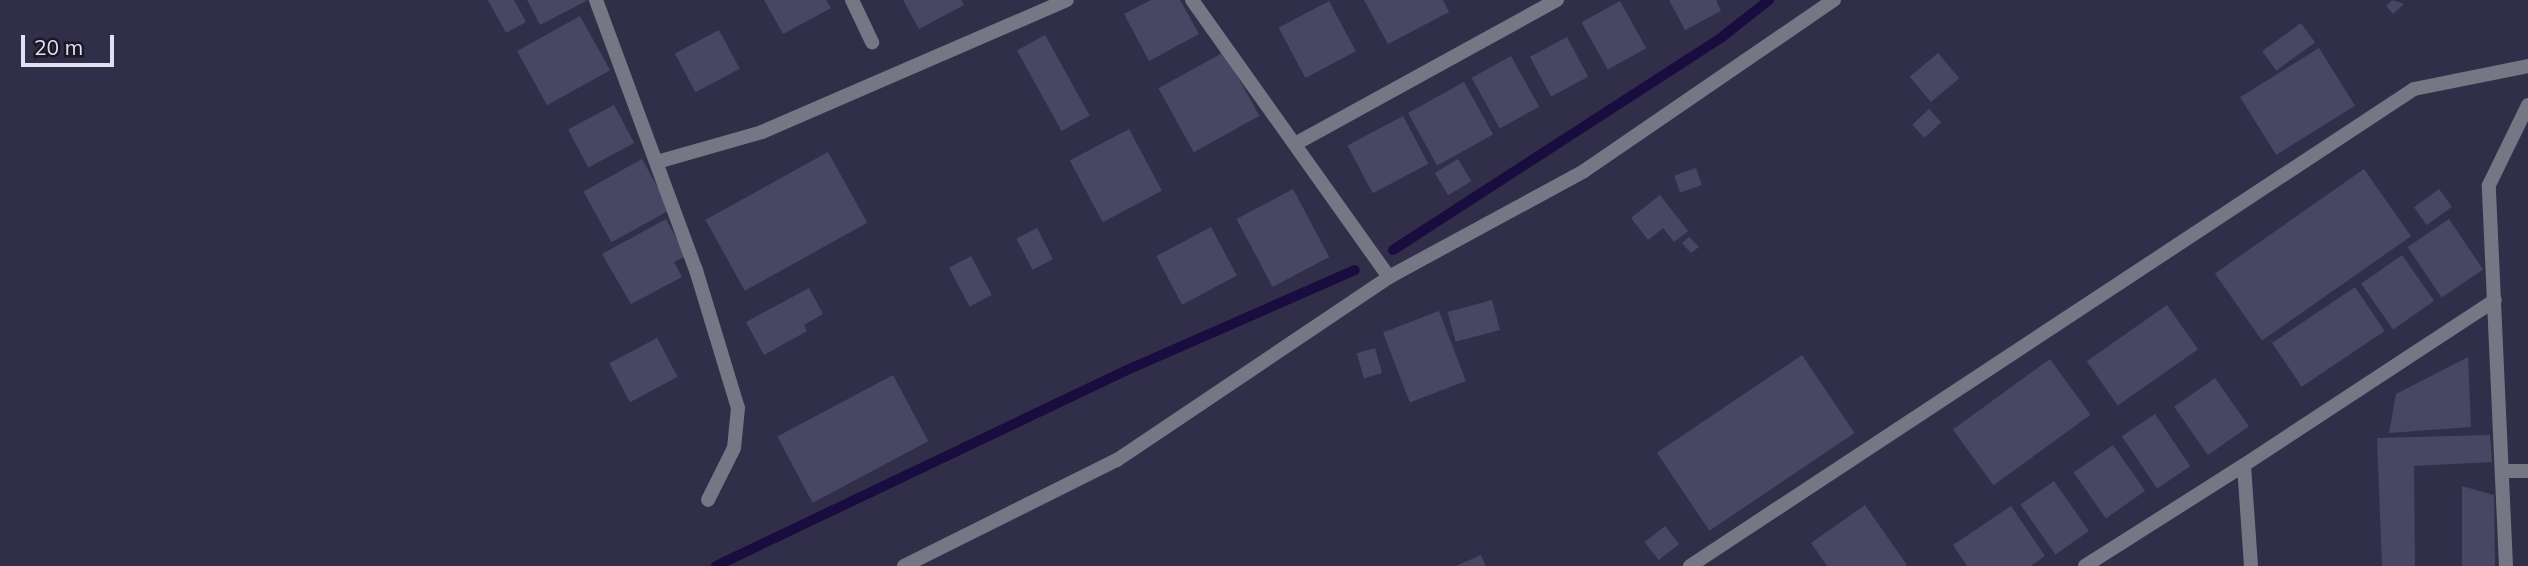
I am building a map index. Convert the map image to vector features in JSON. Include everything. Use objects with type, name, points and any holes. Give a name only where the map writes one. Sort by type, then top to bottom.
[{"type":"street","points":[[596,0],[696,270],[738,408],[734,448],[708,500]]},
{"type":"street","points":[[852,0],[872,42]]},
{"type":"street","points":[[657,162],[762,132],[1067,0]]},
{"type":"street","points":[[1192,0],[1389,277]]},
{"type":"street","points":[[1295,144],[1557,0]]},
{"type":"street","points":[[904,566],[1117,460],[1389,277],[1584,171],[1834,0]]},
{"type":"street","points":[[1690,566],[2414,89],[2528,66]]},
{"type":"street","points":[[2506,566],[2504,471],[2489,185],[2528,105]]},
{"type":"street","points":[[2085,566],[2496,300]]},
{"type":"street","points":[[2244,465],[2251,566]]},
{"type":"street","points":[[2504,471],[2528,471]]},
{"type":"building","points":[[488,0],[514,0],[526,22],[506,33]]},
{"type":"building","points":[[527,0],[588,0],[540,25]]},
{"type":"building","points":[[764,0],[826,0],[831,8],[783,34]]},
{"type":"building","points":[[903,0],[961,0],[964,5],[919,29]]},
{"type":"building","points":[[1151,0],[1180,0],[1199,34],[1149,61],[1124,14]]},
{"type":"building","points":[[1364,0],[1443,0],[1449,12],[1388,44]]},
{"type":"building","points":[[1669,0],[1716,0],[1721,11],[1685,30]]},
{"type":"building","points":[[2392,0],[2404,4],[2393,14],[2386,6]]},
{"type":"building","points":[[1329,1],[1356,51],[1305,78],[1279,28]]},
{"type":"building","points":[[1620,1],[1646,48],[1608,70],[1582,22]]},
{"type":"building","points":[[580,16],[610,70],[547,105],[517,51]]},
{"type":"building","points":[[2301,23],[2315,42],[2276,71],[2262,51]]},
{"type":"building","points":[[719,30],[740,69],[696,92],[675,53]]},
{"type":"building","points":[[1045,35],[1090,115],[1062,131],[1017,51]]},
{"type":"building","points":[[1567,37],[1588,77],[1551,96],[1530,57]]},
{"type":"building","points":[[2319,48],[2355,106],[2276,155],[2240,97]]},
{"type":"building","points":[[1224,52],[1259,116],[1194,152],[1158,88]]},
{"type":"building","points":[[1938,53],[1959,78],[1931,102],[1910,77]]},
{"type":"building","points":[[1511,56],[1539,107],[1500,129],[1472,78]]},
{"type":"building","points":[[1464,82],[1493,134],[1437,166],[1408,113]]},
{"type":"building","points":[[614,105],[634,143],[588,167],[568,129]]},
{"type":"building","points":[[1929,109],[1941,122],[1924,138],[1912,125]]},
{"type":"building","points":[[1403,116],[1428,164],[1373,193],[1347,146]]},
{"type":"building","points":[[1129,129],[1162,191],[1103,222],[1070,160]]},
{"type":"building","points":[[828,152],[867,223],[745,291],[706,220]]},
{"type":"building","points":[[642,159],[670,210],[612,242],[583,191]]},
{"type":"building","points":[[1458,159],[1471,181],[1448,195],[1435,173]]},
{"type":"building","points":[[1696,168],[1702,185],[1680,193],[1674,175]]},
{"type":"building","points":[[2364,169],[2411,236],[2262,341],[2215,273]]},
{"type":"building","points":[[1293,189],[1329,257],[1273,287],[1236,219]]},
{"type":"building","points":[[2439,189],[2452,207],[2427,225],[2414,207]]},
{"type":"building","points":[[1660,195],[1688,231],[1674,242],[1663,228],[1648,240],[1631,218]]},
{"type":"building","points":[[666,219],[686,256],[674,262],[682,277],[631,304],[602,254]]},
{"type":"building","points":[[2449,219],[2483,270],[2442,298],[2408,247]]},
{"type":"building","points":[[1211,227],[1237,276],[1182,305],[1156,256]]},
{"type":"building","points":[[1037,228],[1053,259],[1032,270],[1017,238]]},
{"type":"building","points":[[1689,237],[1699,247],[1691,253],[1682,243]]},
{"type":"building","points":[[2402,255],[2434,301],[2393,330],[2361,284]]},
{"type":"building","points":[[971,256],[992,295],[970,307],[949,268]]},
{"type":"building","points":[[2355,287],[2385,331],[2302,387],[2272,343]]},
{"type":"building","points":[[809,288],[823,314],[804,325],[807,331],[764,355],[746,322]]},
{"type":"building","points":[[1492,300],[1500,330],[1456,342],[1448,312]]},
{"type":"building","points":[[2167,305],[2198,349],[2118,405],[2087,361]]},
{"type":"building","points":[[1439,311],[1466,381],[1410,403],[1383,333]]},
{"type":"building","points":[[657,338],[678,377],[630,402],[609,363]]},
{"type":"building","points":[[1375,348],[1382,373],[1364,378],[1357,353]]},
{"type":"building","points":[[1802,355],[1855,433],[1709,531],[1657,453]]},
{"type":"building","points":[[2468,357],[2471,427],[2389,433],[2396,394]]},
{"type":"building","points":[[2050,359],[2091,415],[1993,485],[1953,430]]},
{"type":"building","points":[[893,375],[928,441],[813,503],[777,437]]},
{"type":"building","points":[[2215,378],[2249,426],[2208,455],[2174,407]]},
{"type":"building","points":[[2155,414],[2190,466],[2157,489],[2122,436]]},
{"type":"building","points":[[2490,435],[2492,462],[2414,466],[2415,566],[2382,566],[2377,438]]},
{"type":"building","points":[[2113,445],[2145,491],[2106,518],[2074,473]]},
{"type":"building","points":[[2054,481],[2089,531],[2055,554],[2020,505]]},
{"type":"building","points":[[2462,486],[2494,495],[2495,566],[2462,566]]},
{"type":"building","points":[[1865,505],[1907,565],[1827,566],[1811,543]]},
{"type":"building","points":[[2011,506],[2045,556],[2031,566],[1967,566],[1953,545]]},
{"type":"building","points":[[1665,526],[1679,544],[1659,560],[1645,542]]},
{"type":"building","points":[[1481,555],[1486,566],[1456,566]]},
{"type":"waterway","points":[[1393,250],[1722,37],[1769,0]]},
{"type":"waterway","points":[[716,566],[1134,367],[1355,270]]}]
